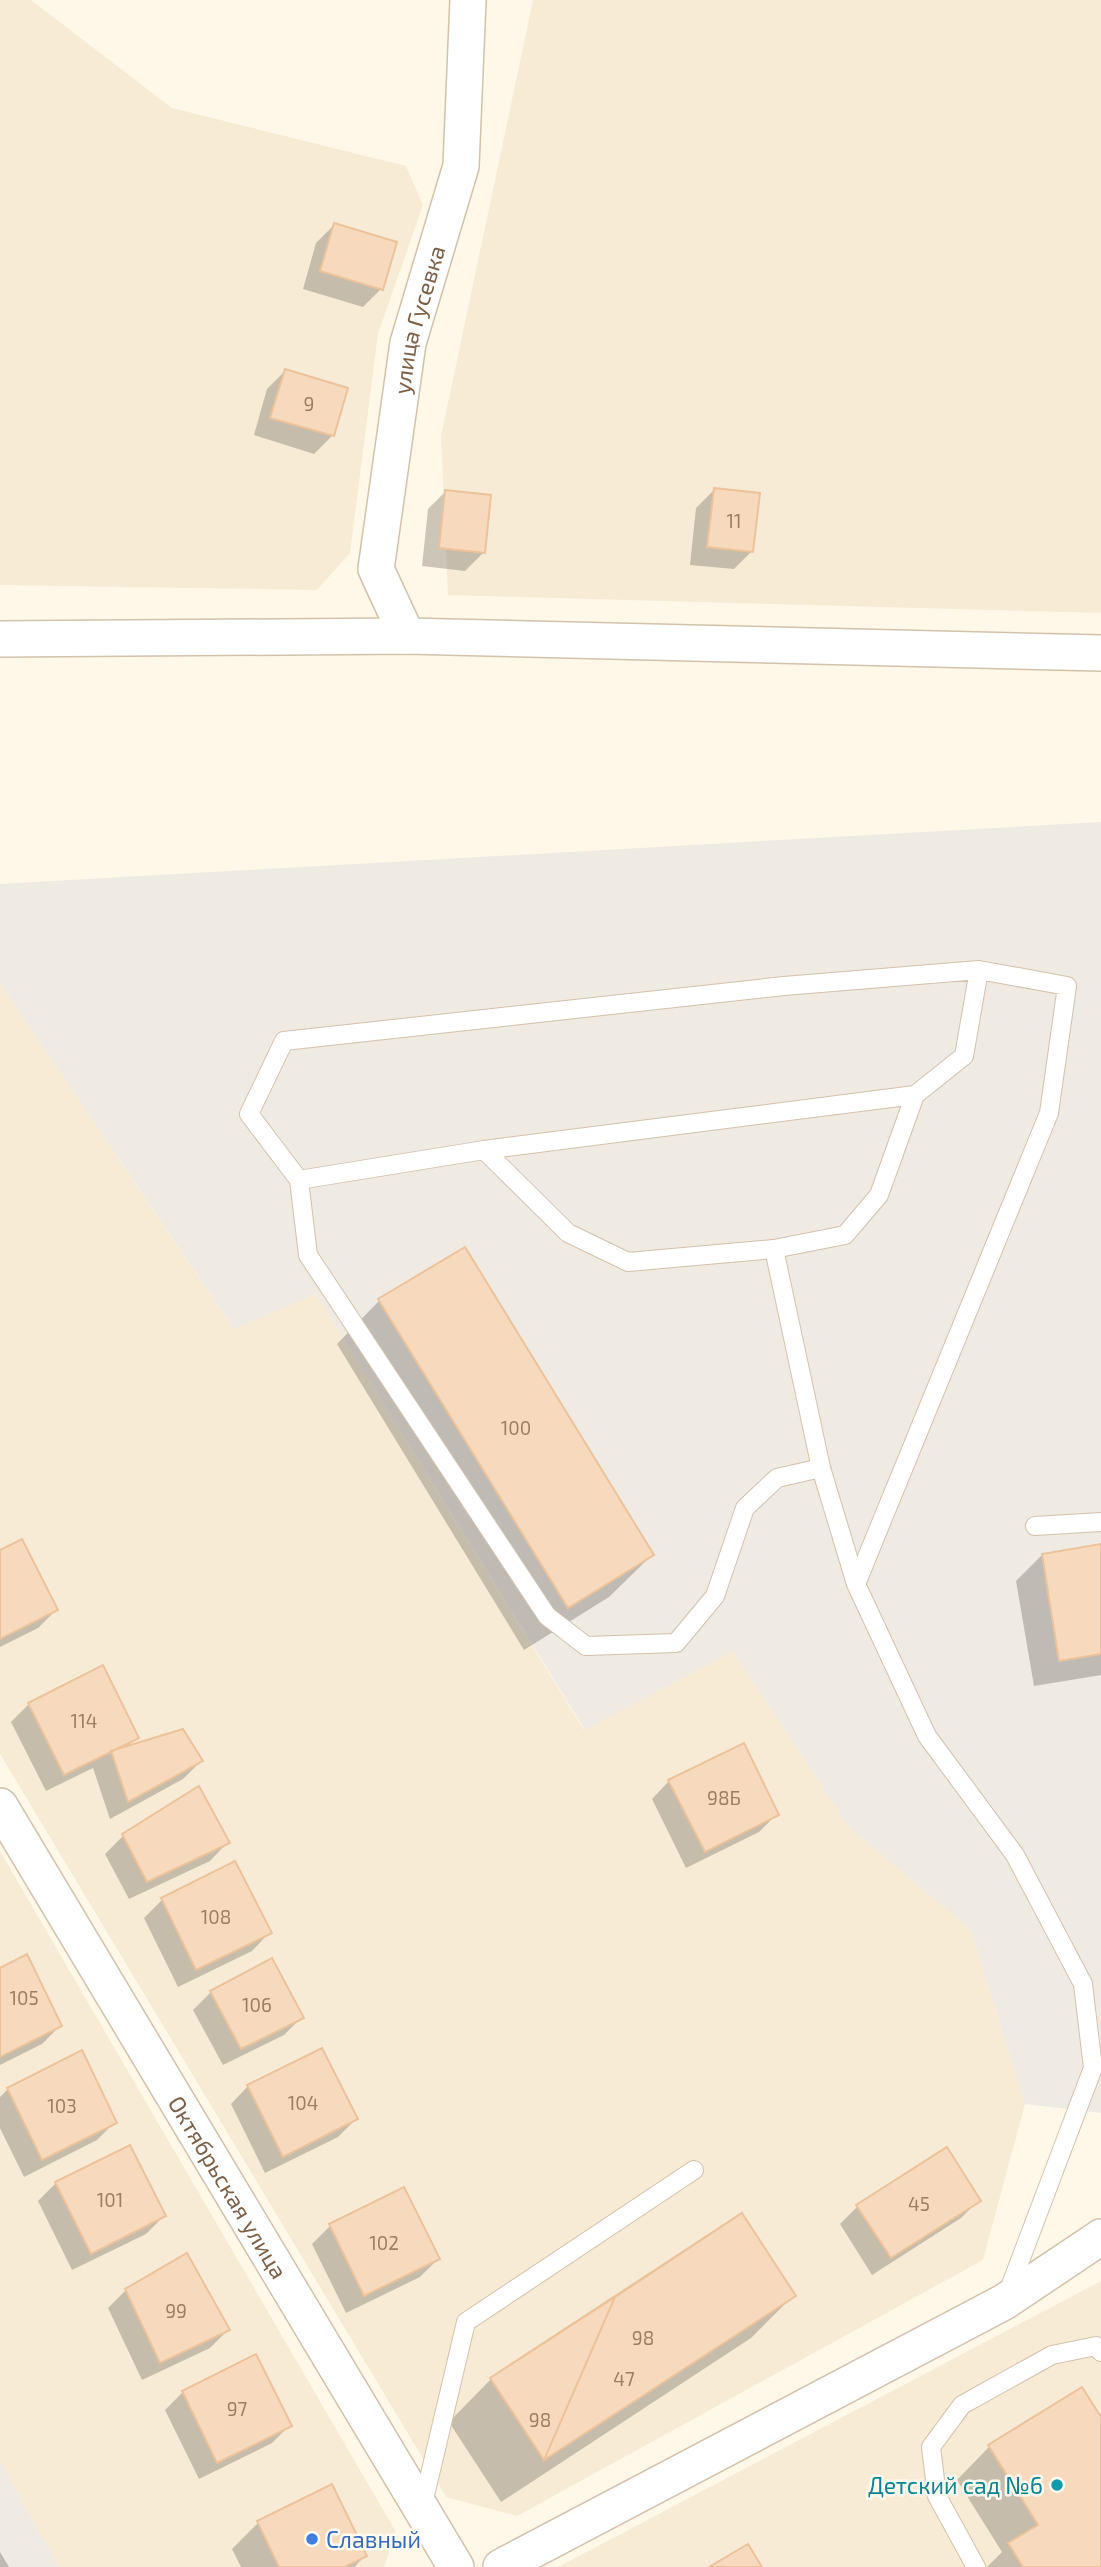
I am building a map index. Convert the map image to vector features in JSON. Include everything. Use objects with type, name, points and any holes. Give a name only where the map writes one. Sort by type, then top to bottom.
[{"type":"street","name":"улица Гусевка","points":[[407,636],[376,569],[408,343],[461,166],[468,0]]},
{"type":"street","points":[[0,639],[407,636],[1101,653]]},
{"type":"street","name":"Октябрьская улица","points":[[0,1806],[456,2567]]},
{"type":"street","points":[[501,2567],[1004,2302],[1101,2237]]},
{"type":"lane","points":[[484,1150],[568,1233],[628,1262],[775,1249],[845,1235],[878,1195],[915,1095],[964,1056],[979,971]]},
{"type":"lane","points":[[821,1468],[777,1478],[746,1508],[715,1595],[676,1643],[586,1646],[547,1616],[308,1255],[299,1180],[249,1114],[284,1041],[784,985],[979,971],[1067,986],[1048,1113],[856,1584]]},
{"type":"lane","points":[[299,1180],[484,1150],[915,1095]]},
{"type":"lane","points":[[775,1249],[821,1468],[856,1584],[927,1736],[1015,1855],[1083,1984],[1093,2068],[1004,2302]]},
{"type":"lane","points":[[1035,1526],[1101,1522]]},
{"type":"lane","points":[[421,2510],[466,2322],[694,2170]]},
{"type":"lane","points":[[976,2567],[937,2496],[931,2447],[962,2405],[1052,2355],[1096,2346],[1101,2352]]},
{"type":"shaded area","points":[[0,0],[31,0],[172,108],[406,166],[423,205],[378,334],[350,553],[317,590],[0,585]]},
{"type":"shaded area","points":[[533,0],[1101,0],[1101,613],[448,595],[441,436]]},
{"type":"shaded area","points":[[1101,822],[1101,2113],[1025,2104],[971,1930],[849,1827],[733,1651],[585,1730],[316,1294],[234,1329],[0,983],[0,884]]},
{"type":"shaded area","points":[[0,983],[233,1328],[316,1294],[584,1730],[733,1651],[849,1827],[971,1930],[1025,2104],[983,2260],[517,2516],[446,2497],[0,1754]]},
{"type":"shaded area","points":[[0,1851],[396,2532],[384,2567],[59,2567],[0,2461]]},
{"type":"shaded area","points":[[1101,2281],[1101,2567],[558,2567]]},
{"type":"shaded area","points":[[0,2461],[59,2567],[0,2567]]},
{"type":"building","points":[[334,223],[397,242],[383,290],[320,271]]},
{"type":"building","points":[[285,369],[348,388],[334,436],[270,418]]},
{"type":"building","points":[[714,488],[760,493],[753,552],[707,547]]},
{"type":"building","points":[[445,490],[491,495],[485,553],[439,548]]},
{"type":"building","points":[[465,1247],[654,1555],[568,1608],[378,1299]]},
{"type":"building","points":[[22,1539],[58,1610],[0,1639],[0,1550]]},
{"type":"building","points":[[1101,1544],[1101,1654],[1059,1661],[1042,1554]]},
{"type":"building","points":[[103,1665],[139,1738],[64,1775],[28,1703]]},
{"type":"building","points":[[183,1729],[203,1761],[128,1802],[111,1751]]},
{"type":"building","points":[[744,1743],[779,1815],[705,1852],[668,1780]]},
{"type":"building","points":[[199,1786],[230,1843],[147,1882],[122,1834]]},
{"type":"building","points":[[235,1861],[272,1933],[196,1970],[161,1898]]},
{"type":"building","points":[[27,1954],[62,2026],[0,2057],[0,1968]]},
{"type":"building","points":[[272,1958],[304,2018],[241,2049],[210,1991]]},
{"type":"building","points":[[322,2048],[358,2119],[283,2157],[247,2085]]},
{"type":"building","points":[[82,2050],[117,2123],[42,2160],[7,2088]]},
{"type":"building","points":[[130,2145],[166,2216],[91,2254],[55,2182]]},
{"type":"building","points":[[947,2147],[981,2201],[891,2258],[856,2205]]},
{"type":"building","points":[[404,2187],[440,2259],[364,2296],[329,2224]]},
{"type":"building","points":[[742,2213],[796,2296],[544,2460],[490,2378]]},
{"type":"building","points":[[742,2213],[796,2296],[544,2460],[615,2297]]},
{"type":"building","points":[[187,2253],[230,2330],[160,2363],[125,2289]]},
{"type":"building","points":[[615,2297],[544,2460],[490,2378]]},
{"type":"building","points":[[256,2354],[292,2426],[217,2463],[182,2391]]},
{"type":"building","name":"Детский сад №6","points":[[1082,2387],[1101,2417],[1101,2567],[1023,2567],[1008,2543],[1038,2525],[988,2445]]},
{"type":"building","name":"Славный","points":[[332,2484],[367,2556],[345,2567],[279,2567],[257,2521]]},
{"type":"building","points":[[748,2544],[762,2567],[709,2567]]},
{"type":"place","name":"Детский сад №6","points":[[1057,2485]]},
{"type":"place","name":"Славный","points":[[312,2539]]}]
